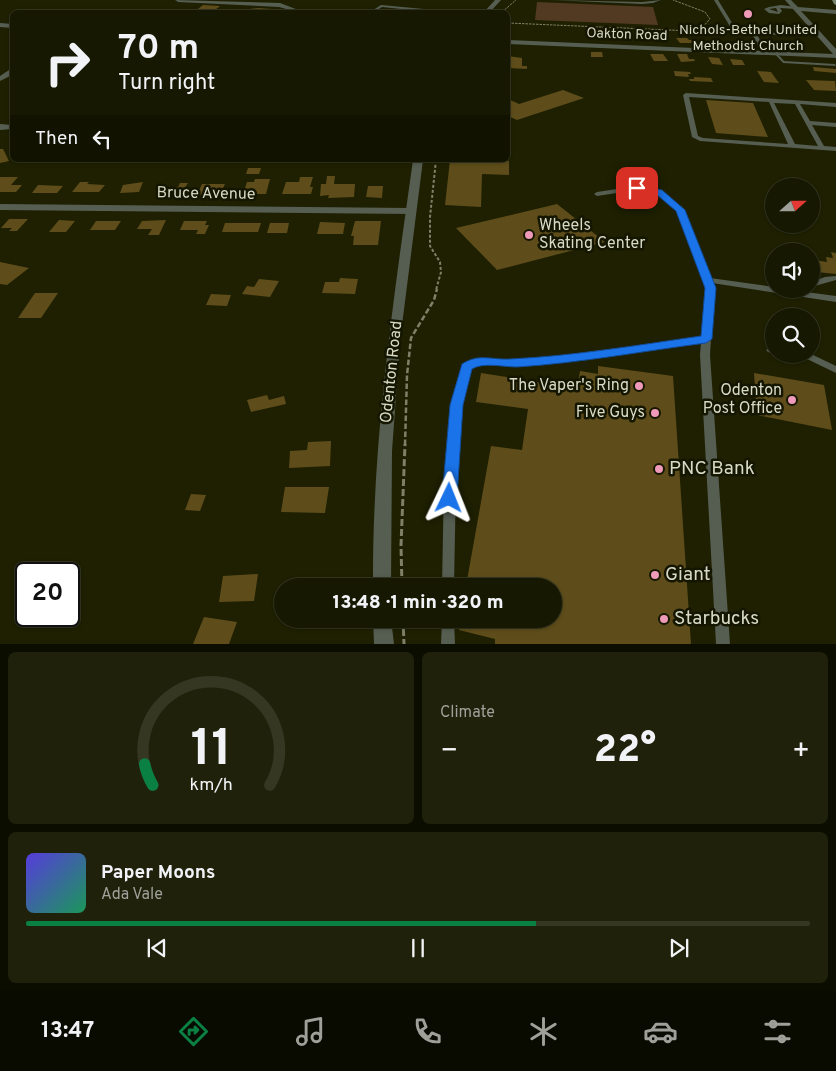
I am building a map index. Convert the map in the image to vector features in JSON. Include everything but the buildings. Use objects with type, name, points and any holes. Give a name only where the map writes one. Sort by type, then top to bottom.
[{"type":"street","points":[[178,0],[280,5],[295,10]]},
{"type":"street","points":[[489,10],[498,0]]},
{"type":"street","points":[[788,0],[797,8],[836,55]]},
{"type":"street","points":[[233,8],[239,3]]},
{"type":"street","points":[[797,8],[836,12]]},
{"type":"street","name":"Oakton Road","points":[[510,42],[836,55]]},
{"type":"street","name":"Odenton Road","points":[[382,578],[384,451],[394,341],[418,162]]},
{"type":"street","name":"Bruce Avenue","points":[[0,207],[411,211]]},
{"type":"street","points":[[383,628],[384,644]]},
{"type":"lane","points":[[553,0],[642,3],[659,0]]},
{"type":"lane","points":[[716,0],[736,32],[799,35],[807,31]]},
{"type":"lane","points":[[375,10],[381,6],[424,10]]},
{"type":"lane","points":[[777,7],[797,8]]},
{"type":"lane","points":[[733,27],[817,31]]},
{"type":"lane","points":[[754,33],[764,53]]},
{"type":"lane","points":[[776,53],[783,62],[836,65]]},
{"type":"lane","points":[[836,105],[686,95],[694,137],[702,140],[836,149]]},
{"type":"lane","points":[[771,101],[792,146]]},
{"type":"lane","points":[[797,102],[822,148]]},
{"type":"lane","points":[[808,123],[836,125]]},
{"type":"lane","points":[[597,194],[637,188],[659,192],[680,210],[710,288],[705,355],[723,644]]},
{"type":"lane","points":[[820,282],[836,278]]},
{"type":"lane","points":[[707,280],[765,287]]},
{"type":"lane","points":[[820,295],[836,299]]},
{"type":"lane","points":[[448,578],[450,480],[455,414],[466,367],[476,361],[504,363],[541,361],[706,339]]},
{"type":"lane","points":[[820,362],[836,370]]},
{"type":"lane","points":[[448,628],[448,644]]},
{"type":"path","points":[[504,10],[516,0]]},
{"type":"path","points":[[510,23],[692,31],[703,28],[710,19],[704,12],[673,0]]},
{"type":"path","points":[[402,578],[401,546],[407,375],[411,338],[434,300],[440,272],[440,262],[430,246],[430,217],[436,162]]},
{"type":"path","points":[[404,628],[404,644]]},
{"type":"shaded area","points":[[537,2],[653,7],[658,25],[535,20]]},
{"type":"place","name":"Nichols-Bethel United Methodist Church","points":[[748,14]]},
{"type":"place","name":"Wheels Skating Center","points":[[529,235]]},
{"type":"place","name":"The Vaper's Ring","points":[[639,386]]},
{"type":"place","name":"Odenton Post Office","points":[[792,400]]},
{"type":"place","name":"Five Guys","points":[[655,413]]},
{"type":"place","name":"PNC Bank","points":[[659,469]]},
{"type":"place","name":"Giant","points":[[655,575]]},
{"type":"place","name":"Starbucks","points":[[664,619]]},
{"type":"route","points":[[449,498],[456,405],[466,367],[476,361],[504,363],[541,361],[706,339],[710,288],[680,210],[659,192],[637,188]]}]
